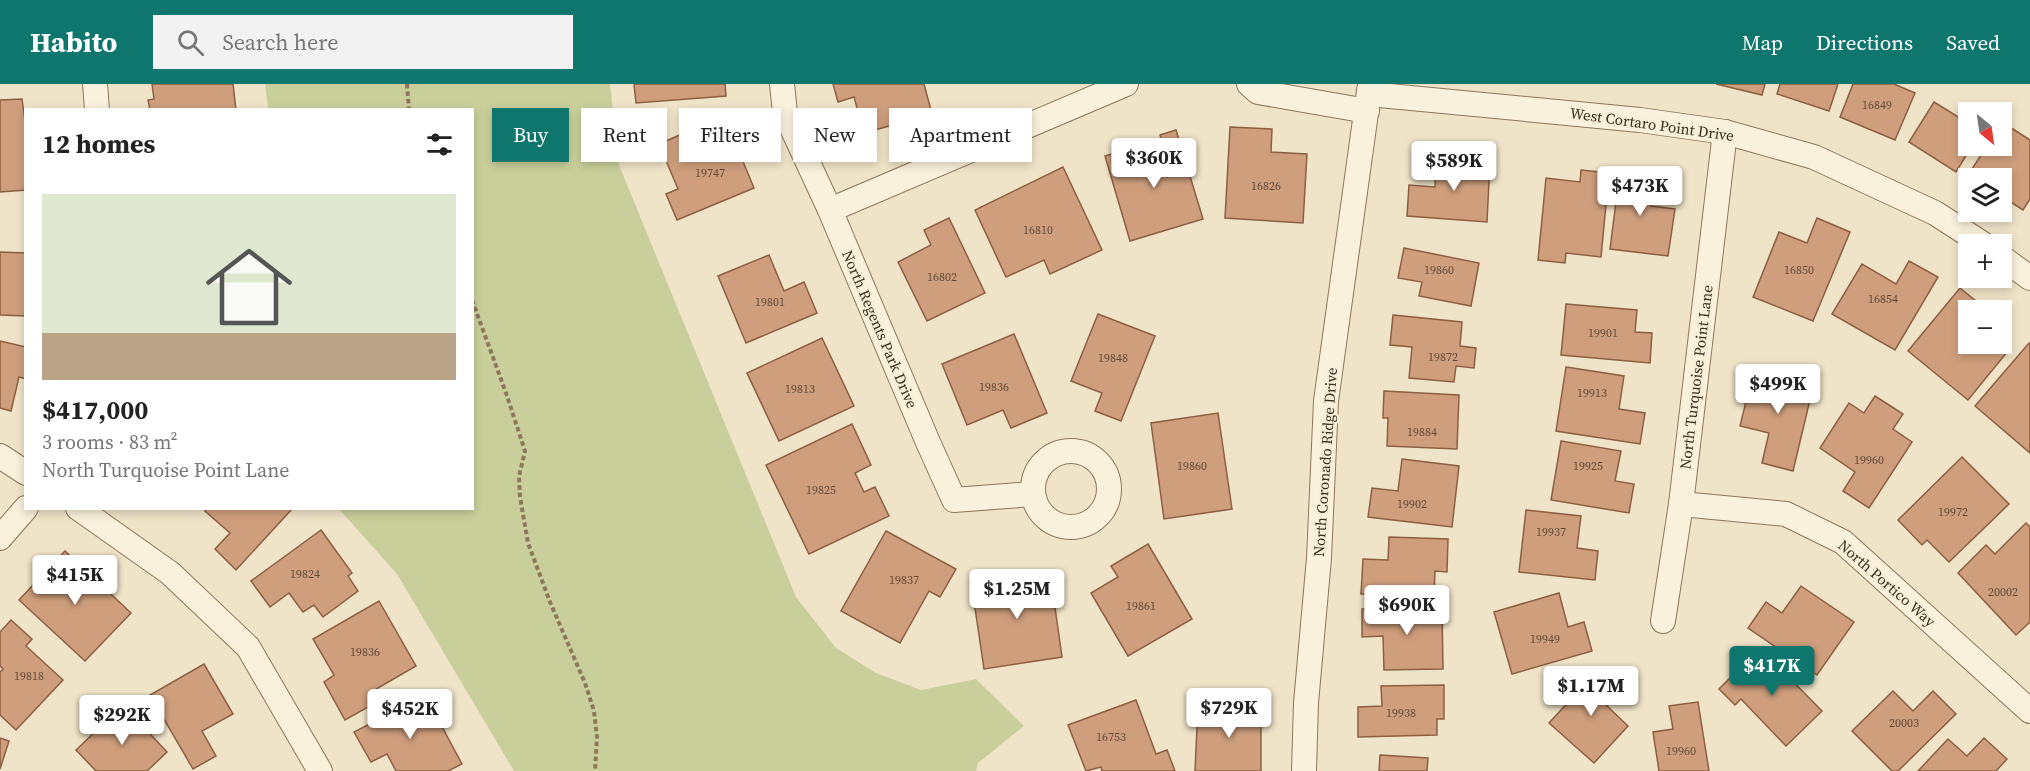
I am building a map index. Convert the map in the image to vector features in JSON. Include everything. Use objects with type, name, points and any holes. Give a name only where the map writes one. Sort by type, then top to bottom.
[{"type":"street","points":[[95,84],[97,108]]},
{"type":"street","name":"North Regents Park Drive","points":[[782,84],[785,113],[830,210],[954,500],[1033,494]]},
{"type":"street","points":[[830,210],[1126,84]]},
{"type":"street","name":"West Cortaro Point Drive","points":[[1250,84],[1258,92],[1369,96],[1640,120],[1725,132],[1814,157],[1935,213],[1968,234]]},
{"type":"street","name":"North Coronado Ridge Drive","points":[[1304,771],[1306,703],[1318,558],[1326,400],[1369,96]]},
{"type":"street","name":"North Turquoise Point Lane","points":[[1663,621],[1681,504],[1725,132]]},
{"type":"street","points":[[2012,265],[2030,278]]},
{"type":"street","points":[[0,456],[24,472]]},
{"type":"street","name":"North Portico Way","points":[[1681,504],[1786,514],[1842,542],[2030,711]]},
{"type":"street","points":[[0,538],[24,510]]},
{"type":"street","points":[[81,510],[170,573],[248,647],[320,771]]},
{"type":"path","points":[[407,84],[409,108]]},
{"type":"path","points":[[474,305],[525,450],[519,476],[520,497],[528,543],[550,602],[585,683],[594,711],[597,736],[595,771]]},
{"type":"green space","points":[[265,84],[610,84],[613,108],[581,108],[581,162],[619,162],[796,597],[836,648],[876,673],[921,690],[976,679],[1024,726],[978,763],[976,771],[514,771],[397,574],[340,510],[474,510],[474,108],[268,108]]},
{"type":"building","points":[[152,84],[233,84],[236,108],[150,108],[148,100],[154,99]]},
{"type":"building","points":[[634,84],[725,84],[726,96],[636,103]]},
{"type":"building","points":[[833,84],[924,84],[930,108],[889,108],[889,126],[877,129],[877,108],[857,108],[854,97],[838,102]]},
{"type":"building","points":[[1716,84],[1765,84],[1762,95]]},
{"type":"building","points":[[1780,84],[1838,84],[1829,111],[1777,94]]},
{"type":"building","points":[[1853,84],[1894,84],[1915,93],[1895,140],[1840,117]]},
{"type":"building","points":[[22,99],[24,190],[0,192],[0,100]]},
{"type":"building","points":[[1934,102],[1958,117],[1958,156],[1966,156],[1956,172],[1909,142]]},
{"type":"building","points":[[1230,127],[1272,129],[1271,152],[1307,154],[1303,223],[1225,218]]},
{"type":"building","points":[[2012,128],[2030,140],[2030,199],[2023,210],[2012,203],[2012,168],[1973,168],[1980,156],[2012,156]]},
{"type":"building","points":[[1176,130],[1203,219],[1130,241],[1105,156],[1146,144],[1151,160],[1166,155],[1160,135]]},
{"type":"building","points":[[679,135],[679,162],[743,162],[754,188],[677,220],[666,194],[678,189],[667,162],[667,141]]},
{"type":"building","points":[[1436,157],[1490,161],[1487,222],[1407,216],[1409,185],[1435,187]]},
{"type":"building","points":[[1063,167],[1102,250],[1050,274],[1044,260],[1006,277],[975,210]]},
{"type":"building","points":[[1581,170],[1609,173],[1601,257],[1566,253],[1565,263],[1538,260],[1546,178],[1580,182]]},
{"type":"building","points":[[1620,170],[1654,174],[1651,206],[1675,209],[1668,256],[1610,249]]},
{"type":"building","points":[[949,218],[985,293],[927,321],[898,262],[931,245],[924,230]]},
{"type":"building","points":[[1817,218],[1850,232],[1813,321],[1753,297],[1779,232],[1807,243]]},
{"type":"building","points":[[1404,248],[1479,263],[1471,306],[1419,296],[1422,282],[1398,278]]},
{"type":"building","points":[[0,252],[24,253],[24,316],[0,315]]},
{"type":"building","points":[[769,255],[784,291],[804,282],[817,313],[746,343],[718,276]]},
{"type":"building","points":[[1909,261],[1938,277],[1895,350],[1832,314],[1862,264],[1896,284]]},
{"type":"building","points":[[1960,288],[1975,300],[1958,300],[1958,354],[2006,354],[1968,400],[1908,351]]},
{"type":"building","points":[[1566,304],[1637,310],[1635,332],[1652,333],[1650,363],[1561,355]]},
{"type":"building","points":[[1098,314],[1155,336],[1121,421],[1095,411],[1102,393],[1071,381]]},
{"type":"building","points":[[1393,315],[1462,322],[1460,346],[1476,348],[1474,368],[1456,366],[1454,382],[1409,378],[1412,347],[1390,345]]},
{"type":"building","points":[[1014,334],[1047,413],[1011,428],[1003,410],[967,425],[942,364]]},
{"type":"building","points":[[822,338],[854,406],[779,441],[747,373]]},
{"type":"building","points":[[0,341],[24,347],[24,378],[19,377],[11,411],[0,408]]},
{"type":"building","points":[[2030,344],[2030,453],[1975,406]]},
{"type":"building","points":[[1566,367],[1624,376],[1619,409],[1645,413],[1640,444],[1556,431]]},
{"type":"building","points":[[1754,369],[1814,383],[1793,471],[1762,463],[1769,433],[1740,426]]},
{"type":"building","points":[[1384,391],[1459,395],[1457,449],[1387,446],[1388,418],[1383,418]]},
{"type":"building","points":[[1875,396],[1903,414],[1893,429],[1912,442],[1869,508],[1843,491],[1855,472],[1820,448],[1849,403],[1864,413]]},
{"type":"building","points":[[1218,413],[1232,509],[1164,519],[1151,423]]},
{"type":"building","points":[[852,424],[871,465],[855,473],[864,492],[875,487],[889,516],[809,554],[766,465]]},
{"type":"building","points":[[1561,441],[1621,451],[1615,481],[1634,484],[1629,513],[1551,500]]},
{"type":"building","points":[[1962,457],[2009,504],[1949,562],[1927,540],[1922,545],[1898,520]]},
{"type":"building","points":[[1402,459],[1459,466],[1452,527],[1368,517],[1372,488],[1398,491]]},
{"type":"building","points":[[291,510],[236,570],[215,549],[230,533],[205,511]]},
{"type":"building","points":[[1526,510],[1581,516],[1577,548],[1598,551],[1595,580],[1519,572]]},
{"type":"building","points":[[2026,523],[2030,527],[2030,622],[2016,635],[1958,573],[1986,545],[1995,554]]},
{"type":"building","points":[[321,530],[352,573],[348,576],[358,591],[323,617],[314,605],[303,612],[289,593],[270,607],[251,581]]},
{"type":"building","points":[[886,531],[956,569],[940,597],[929,591],[900,643],[841,611]]},
{"type":"building","points":[[1389,537],[1448,539],[1447,572],[1435,571],[1434,596],[1361,594],[1363,559],[1388,560]]},
{"type":"building","points":[[1148,544],[1192,619],[1128,656],[1091,593],[1118,577],[1111,566]]},
{"type":"building","points":[[65,551],[131,613],[85,661],[19,600]]},
{"type":"building","points":[[1057,571],[1060,592],[1053,593],[1062,657],[984,669],[971,581],[1014,575],[1017,594],[1033,592],[1031,574]]},
{"type":"building","points":[[1801,586],[1854,622],[1817,675],[1748,628],[1766,602],[1782,613]]},
{"type":"building","points":[[1559,593],[1568,627],[1584,622],[1592,651],[1512,674],[1494,612]]},
{"type":"building","points":[[379,601],[416,666],[371,692],[377,702],[345,720],[324,682],[334,675],[313,639]]},
{"type":"building","points":[[1442,607],[1443,669],[1384,670],[1383,636],[1362,637],[1362,609]]},
{"type":"building","points":[[11,620],[32,639],[26,646],[63,680],[16,730],[0,715],[0,672],[3,669],[0,666],[0,632]]},
{"type":"building","points":[[1760,648],[1822,711],[1786,746],[1741,699],[1735,705],[1719,689]]},
{"type":"building","points":[[204,664],[233,714],[202,731],[216,756],[193,769],[150,695]]},
{"type":"building","points":[[1599,669],[1622,689],[1607,706],[1628,726],[1594,763],[1549,723]]},
{"type":"building","points":[[1444,685],[1444,719],[1437,719],[1437,735],[1358,737],[1358,707],[1382,706],[1381,686]]},
{"type":"building","points":[[1893,691],[1913,711],[1933,691],[1956,714],[1898,771],[1892,771],[1852,731]]},
{"type":"building","points":[[425,695],[462,764],[448,771],[396,771],[387,754],[371,762],[354,732]]},
{"type":"building","points":[[1136,700],[1156,754],[1167,750],[1175,771],[1102,771],[1101,767],[1086,771],[1068,725]]},
{"type":"building","points":[[1698,702],[1709,771],[1659,771],[1653,732],[1673,729],[1669,706]]},
{"type":"building","points":[[123,705],[167,752],[147,771],[96,771],[76,750]]},
{"type":"building","points":[[1198,705],[1261,707],[1261,771],[1195,771]]},
{"type":"building","points":[[0,738],[9,741],[0,769]]},
{"type":"building","points":[[1984,738],[2007,759],[1996,771],[1918,771],[1948,739],[1967,756]]},
{"type":"building","points":[[1380,755],[1428,758],[1427,771],[1379,771]]}]
